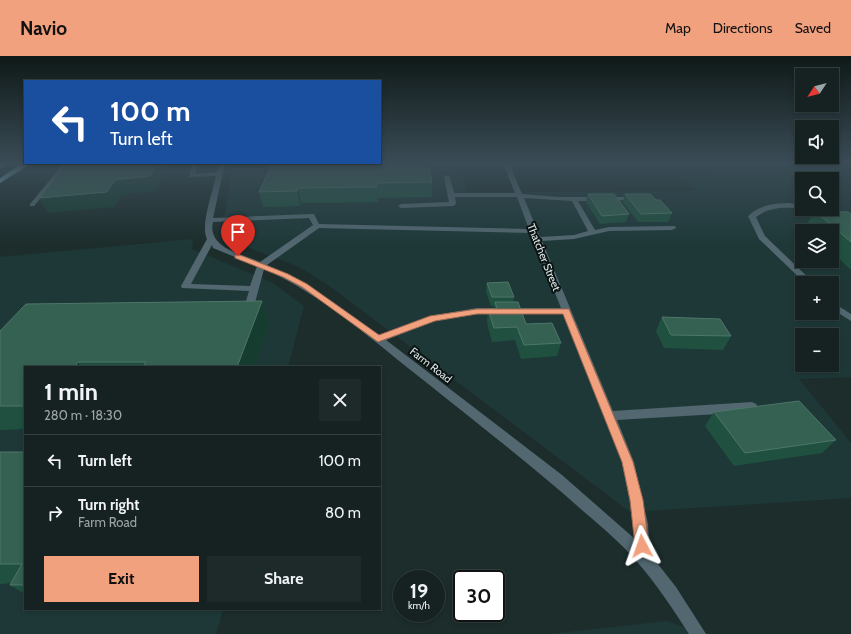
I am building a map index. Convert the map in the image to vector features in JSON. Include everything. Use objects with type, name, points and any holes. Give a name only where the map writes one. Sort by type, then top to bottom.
[{"type":"street","points":[[32,205],[45,190]]},
{"type":"street","points":[[216,190],[209,220],[211,239],[185,286],[254,289]]},
{"type":"street","points":[[401,206],[453,204],[450,190]]},
{"type":"street","name":"Thatcher Street","points":[[517,190],[628,462],[633,481],[640,524],[643,557]]},
{"type":"street","points":[[451,195],[502,194],[520,197],[616,201],[636,198]]},
{"type":"street","points":[[574,199],[594,233]]},
{"type":"street","points":[[795,206],[786,205],[768,207],[760,210],[752,216],[762,236],[803,276]]},
{"type":"street","points":[[209,220],[311,216],[316,226]]},
{"type":"street","points":[[836,216],[851,221]]},
{"type":"street","points":[[247,315],[261,265],[316,226],[574,237],[634,225],[672,228]]},
{"type":"street","name":"Farm Road","points":[[211,239],[220,249],[261,265],[304,285],[378,339],[557,479],[620,534],[643,557]]},
{"type":"street","points":[[839,310],[851,318]]},
{"type":"street","points":[[378,339],[433,318],[477,311],[566,311]]},
{"type":"street","points":[[610,416],[752,407]]},
{"type":"street","points":[[643,557],[671,592],[698,634]]},
{"type":"shaded area","points":[[229,190],[467,190],[468,192],[795,190],[795,216],[839,216],[839,190],[851,190],[851,377],[799,379],[851,443],[851,498],[630,512],[331,287],[299,267],[221,237]]},
{"type":"shaded area","points":[[193,239],[192,249],[273,283],[304,306],[288,366],[24,366],[24,610],[223,610],[216,634],[0,634],[0,257]]},
{"type":"shaded area","points":[[667,621],[704,634],[550,634]]},
{"type":"building","points":[[45,190],[108,190],[107,192],[39,198]]},
{"type":"building","points":[[260,190],[297,190],[297,191],[259,192]]},
{"type":"building","points":[[588,194],[614,194],[629,214],[602,216]]},
{"type":"building","points":[[625,194],[650,194],[656,200],[660,200],[672,213],[641,214]]},
{"type":"building","points":[[839,212],[848,212],[851,214],[851,242],[839,232],[839,224],[830,224],[821,216],[839,216]]},
{"type":"building","points":[[508,282],[514,297],[492,297],[487,283]]},
{"type":"building","points":[[262,301],[237,366],[144,366],[146,362],[78,362],[76,366],[24,366],[24,406],[0,406],[0,331],[26,304]]},
{"type":"building","points":[[495,302],[518,302],[526,324],[552,323],[561,343],[524,345],[517,327],[494,328],[488,309],[497,309]]},
{"type":"building","points":[[662,317],[720,319],[731,336],[671,335]]},
{"type":"building","points":[[799,401],[836,440],[745,453],[714,412]]},
{"type":"building","points":[[0,452],[24,452],[24,585],[10,585],[22,564],[0,564]]},
{"type":"route","points":[[238,256],[286,275],[304,285],[378,339],[433,318],[477,311],[566,311],[628,462],[637,500],[642,546]]}]
